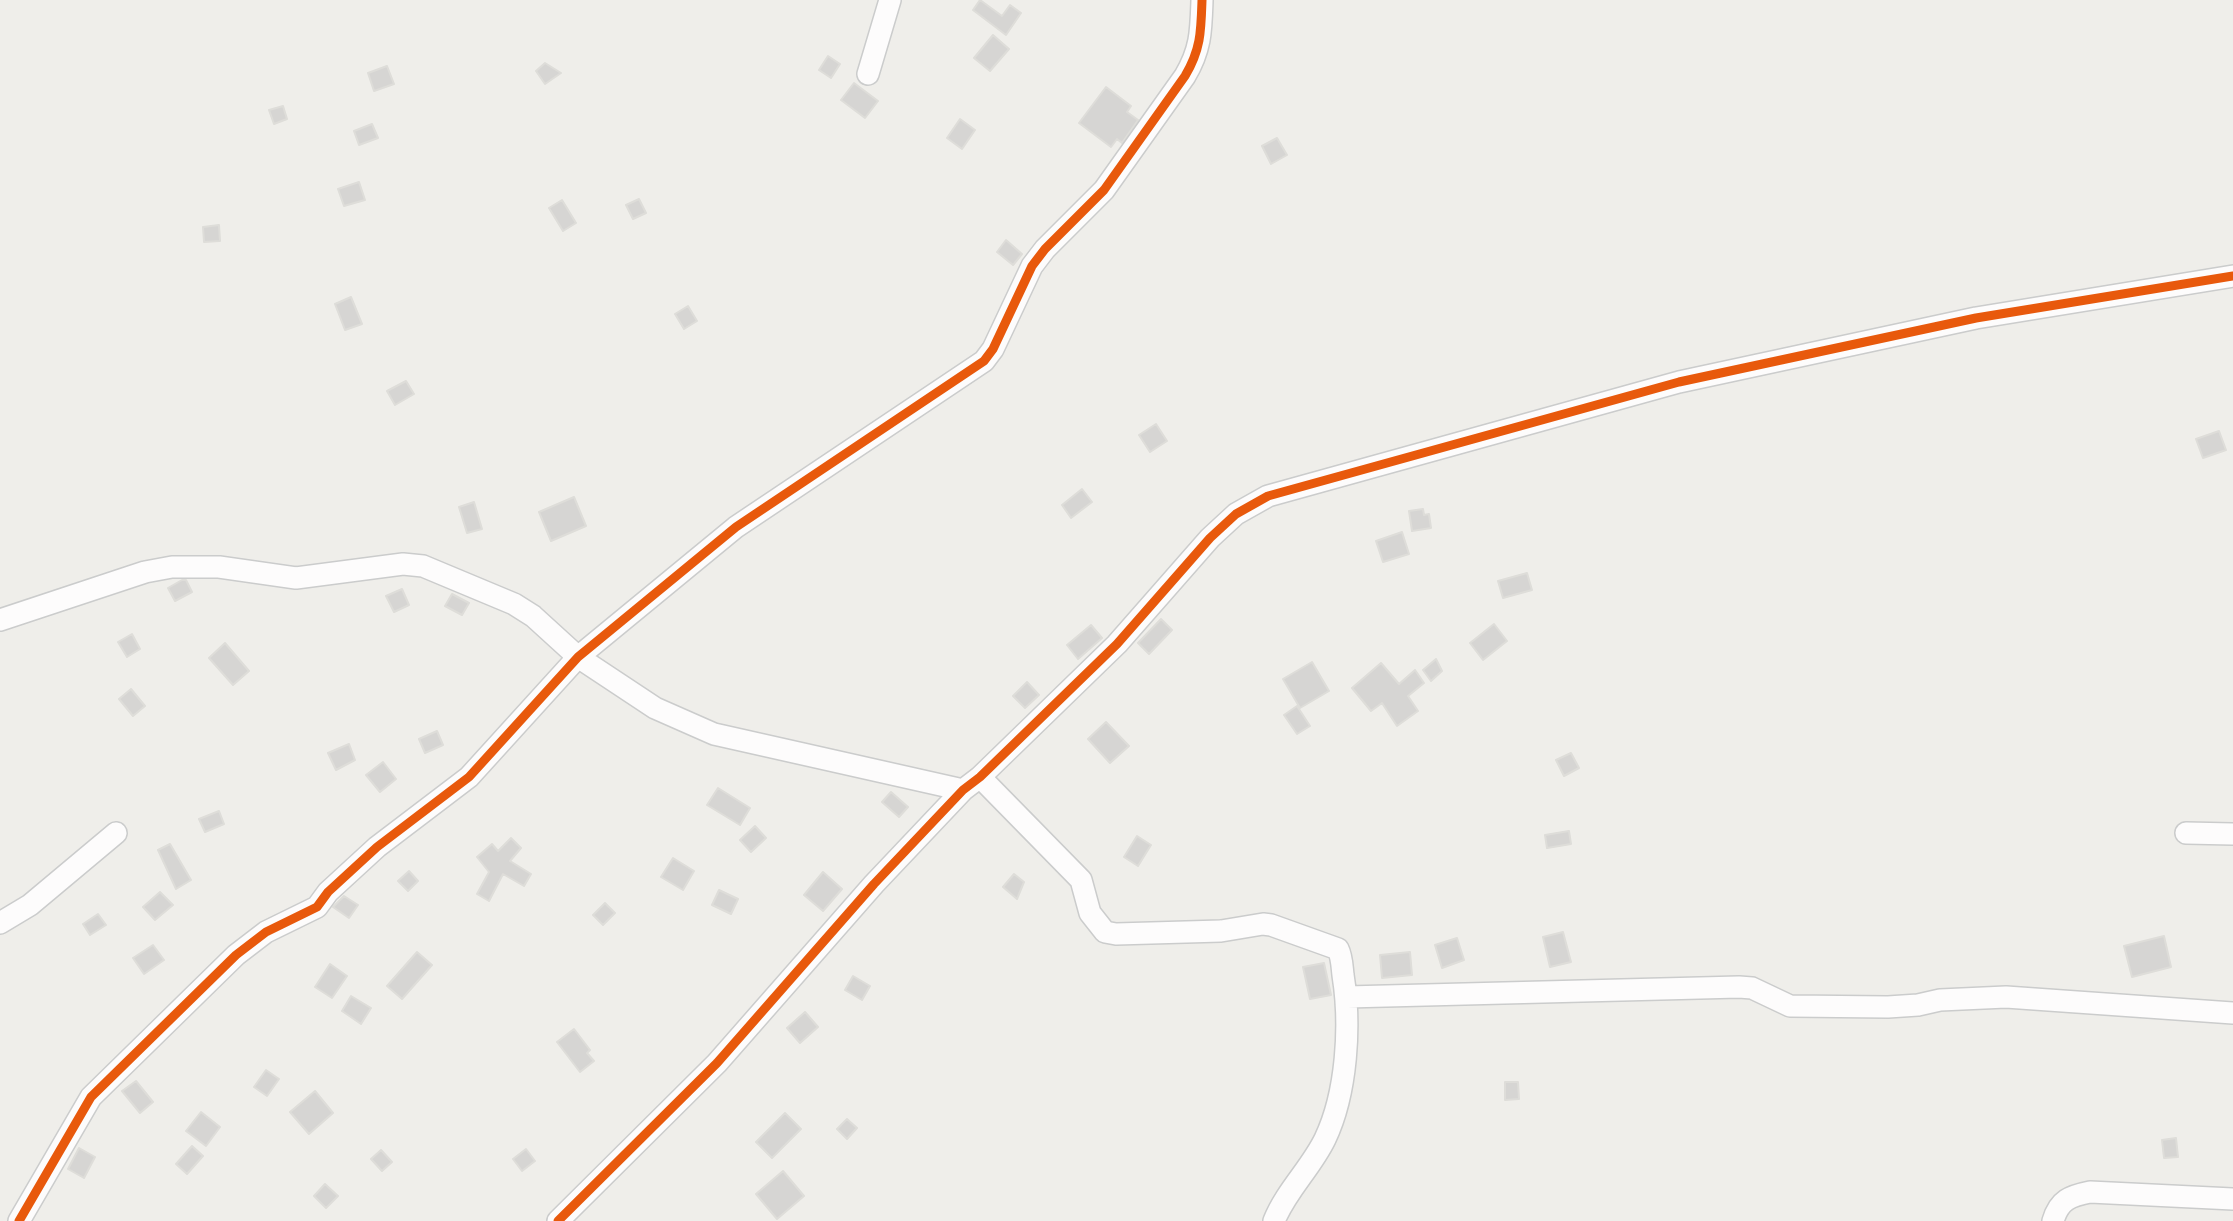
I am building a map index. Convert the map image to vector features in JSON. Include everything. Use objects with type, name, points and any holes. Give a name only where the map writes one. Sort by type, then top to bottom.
[{"type":"street","points":[[868,74],[890,0]]},
{"type":"street","points":[[19,1221],[91,1097],[236,955],[266,932],[317,907],[328,892],[377,847],[469,776],[578,657],[736,527],[984,360],[993,349],[1032,266],[1045,249],[1104,190],[1185,76],[1195,59],[1201,39],[1202,0]]},
{"type":"street","points":[[558,1221],[717,1063],[874,884],[963,790],[1117,644],[1210,538],[1236,514],[1268,496],[1679,382],[1976,318],[2233,276]]},
{"type":"street","points":[[0,620],[145,572],[172,567],[219,567],[296,578],[403,565],[423,566],[514,604],[533,616],[578,657],[655,708],[714,734],[963,790]]},
{"type":"street","points":[[980,776],[1081,880],[1090,913],[1105,932],[1221,931],[1271,925],[1338,949],[1347,998],[1346,1051],[1334,1117],[1324,1141],[1280,1207],[1274,1221]]},
{"type":"street","points":[[0,923],[30,905],[116,833]]},
{"type":"street","points":[[2186,833],[2233,834]]},
{"type":"street","points":[[1347,998],[1739,987],[1752,988],[1790,1006],[1888,1007],[1940,1000],[2006,997],[2233,1013]]},
{"type":"street","points":[[2053,1221],[2059,1205],[2069,1196],[2090,1192],[2233,1199]]},
{"type":"building","points":[[980,0],[1002,16],[1010,5],[1021,13],[1006,35],[973,10]]},
{"type":"building","points":[[993,35],[1009,49],[990,71],[974,58]]},
{"type":"building","points":[[828,56],[840,64],[831,78],[819,70]]},
{"type":"building","points":[[545,63],[561,73],[545,84],[536,71]]},
{"type":"building","points":[[387,66],[394,84],[374,91],[368,73]]},
{"type":"building","points":[[854,83],[878,101],[865,118],[841,100]]},
{"type":"building","points":[[1106,87],[1131,106],[1127,112],[1138,120],[1122,143],[1117,139],[1111,147],[1079,123]]},
{"type":"building","points":[[283,106],[287,119],[274,124],[269,110]]},
{"type":"building","points":[[960,119],[975,130],[962,149],[947,138]]},
{"type":"building","points":[[372,124],[378,138],[359,145],[354,131]]},
{"type":"building","points":[[1277,138],[1287,155],[1271,164],[1262,146]]},
{"type":"building","points":[[359,182],[365,200],[344,206],[338,189]]},
{"type":"building","points":[[639,199],[646,213],[633,219],[626,205]]},
{"type":"building","points":[[562,200],[576,223],[563,231],[549,208]]},
{"type":"building","points":[[219,225],[220,241],[204,242],[203,227]]},
{"type":"building","points":[[1006,240],[1022,254],[1013,265],[997,252]]},
{"type":"building","points":[[351,297],[362,324],[345,330],[335,304]]},
{"type":"building","points":[[688,306],[697,321],[684,329],[675,314]]},
{"type":"building","points":[[406,381],[414,394],[395,405],[387,391]]},
{"type":"building","points":[[1156,424],[1167,441],[1150,452],[1139,435]]},
{"type":"building","points":[[2219,431],[2226,450],[2203,458],[2196,439]]},
{"type":"building","points":[[1082,489],[1092,502],[1071,518],[1062,505]]},
{"type":"building","points":[[574,497],[586,526],[551,541],[539,512]]},
{"type":"building","points":[[474,502],[482,529],[467,533],[459,507]]},
{"type":"building","points":[[1423,509],[1424,515],[1429,514],[1431,528],[1412,531],[1409,511]]},
{"type":"building","points":[[1402,532],[1409,554],[1383,562],[1376,541]]},
{"type":"building","points":[[1527,573],[1532,590],[1503,598],[1498,581]]},
{"type":"building","points":[[186,580],[192,592],[175,601],[168,588]]},
{"type":"building","points":[[402,589],[409,605],[394,612],[386,596]]},
{"type":"building","points":[[452,594],[469,603],[462,615],[445,606]]},
{"type":"building","points":[[1161,619],[1172,630],[1149,654],[1138,643]]},
{"type":"building","points":[[1494,624],[1507,641],[1483,660],[1470,643]]},
{"type":"building","points":[[1091,625],[1102,638],[1078,659],[1067,645]]},
{"type":"building","points":[[132,634],[140,649],[127,657],[118,642]]},
{"type":"building","points":[[225,643],[249,671],[233,685],[209,658]]},
{"type":"building","points":[[1436,659],[1442,671],[1431,681],[1423,670]]},
{"type":"building","points":[[1312,662],[1329,691],[1300,708],[1283,679]]},
{"type":"building","points":[[1381,663],[1399,684],[1415,670],[1424,683],[1408,696],[1418,711],[1397,726],[1382,703],[1371,711],[1352,688]]},
{"type":"building","points":[[1027,682],[1039,695],[1025,708],[1013,696]]},
{"type":"building","points":[[131,689],[145,706],[133,716],[119,699]]},
{"type":"building","points":[[1297,706],[1310,726],[1297,734],[1284,715]]},
{"type":"building","points":[[1106,722],[1129,746],[1110,763],[1088,739]]},
{"type":"building","points":[[437,731],[443,745],[425,753],[419,739]]},
{"type":"building","points":[[349,744],[355,760],[336,770],[328,753]]},
{"type":"building","points":[[1571,753],[1579,768],[1564,776],[1556,760]]},
{"type":"building","points":[[383,762],[396,779],[380,792],[366,775]]},
{"type":"building","points":[[718,788],[750,808],[740,825],[707,805]]},
{"type":"building","points":[[891,792],[908,807],[899,817],[882,802]]},
{"type":"building","points":[[219,811],[224,824],[205,832],[199,819]]},
{"type":"building","points":[[755,826],[766,838],[751,852],[740,840]]},
{"type":"building","points":[[1569,831],[1571,844],[1547,848],[1545,835]]},
{"type":"building","points":[[1137,836],[1151,845],[1138,866],[1124,857]]},
{"type":"building","points":[[511,838],[521,848],[510,861],[531,874],[524,886],[503,874],[489,901],[477,894],[489,872],[477,857],[492,844],[498,851]]},
{"type":"building","points":[[170,844],[191,880],[176,889],[158,850]]},
{"type":"building","points":[[673,858],[694,871],[683,890],[661,877]]},
{"type":"building","points":[[409,871],[418,881],[408,891],[398,881]]},
{"type":"building","points":[[823,872],[842,889],[823,911],[804,895]]},
{"type":"building","points":[[1014,874],[1024,882],[1017,899],[1003,887]]},
{"type":"building","points":[[719,890],[738,899],[731,914],[712,905]]},
{"type":"building","points":[[160,892],[173,905],[155,920],[143,907]]},
{"type":"building","points":[[344,896],[358,905],[349,918],[333,907]]},
{"type":"building","points":[[605,903],[615,913],[603,925],[593,915]]},
{"type":"building","points":[[98,914],[106,925],[90,935],[83,924]]},
{"type":"building","points":[[1563,932],[1571,962],[1550,967],[1543,937]]},
{"type":"building","points":[[2164,936],[2171,967],[2132,977],[2124,946]]},
{"type":"building","points":[[1457,938],[1464,960],[1442,968],[1435,945]]},
{"type":"building","points":[[153,945],[164,960],[144,974],[133,958]]},
{"type":"building","points":[[417,952],[432,965],[402,999],[387,986]]},
{"type":"building","points":[[1410,952],[1412,975],[1382,978],[1380,955]]},
{"type":"building","points":[[1324,963],[1331,995],[1310,999],[1303,967]]},
{"type":"building","points":[[330,964],[347,976],[332,998],[315,987]]},
{"type":"building","points":[[853,976],[870,986],[862,1000],[845,990]]},
{"type":"building","points":[[351,996],[371,1008],[361,1024],[342,1011]]},
{"type":"building","points":[[805,1012],[818,1027],[800,1043],[787,1028]]},
{"type":"building","points":[[574,1029],[590,1050],[587,1053],[594,1061],[580,1072],[557,1042]]},
{"type":"building","points":[[266,1070],[279,1079],[267,1096],[254,1087]]},
{"type":"building","points":[[136,1081],[153,1102],[140,1113],[122,1091]]},
{"type":"building","points":[[1505,1082],[1518,1082],[1519,1099],[1505,1100]]},
{"type":"building","points":[[315,1091],[333,1113],[309,1134],[290,1112]]},
{"type":"building","points":[[201,1112],[220,1127],[206,1146],[186,1131]]},
{"type":"building","points":[[785,1113],[801,1129],[772,1158],[756,1142]]},
{"type":"building","points":[[847,1119],[857,1128],[847,1139],[837,1129]]},
{"type":"building","points":[[2176,1138],[2178,1157],[2164,1158],[2162,1140]]},
{"type":"building","points":[[192,1146],[203,1156],[187,1174],[176,1164]]},
{"type":"building","points":[[79,1148],[95,1157],[84,1178],[68,1169]]},
{"type":"building","points":[[526,1149],[535,1161],[522,1171],[513,1159]]},
{"type":"building","points":[[381,1150],[392,1162],[382,1171],[371,1159]]},
{"type":"building","points":[[783,1171],[804,1196],[777,1219],[756,1194]]},
{"type":"building","points":[[325,1184],[338,1196],[326,1208],[314,1196]]},
{"type":"cycle path","points":[[19,1221],[91,1097],[236,955],[266,932],[317,907],[328,892],[377,847],[469,777],[578,657],[736,527],[984,361],[993,349],[1032,266],[1045,249],[1104,190],[1185,76],[1199,40],[1202,0]]},
{"type":"cycle path","points":[[558,1221],[717,1063],[874,884],[963,790],[980,777],[1117,644],[1210,538],[1236,514],[1268,496],[1679,382],[1976,318],[2233,276]]}]
